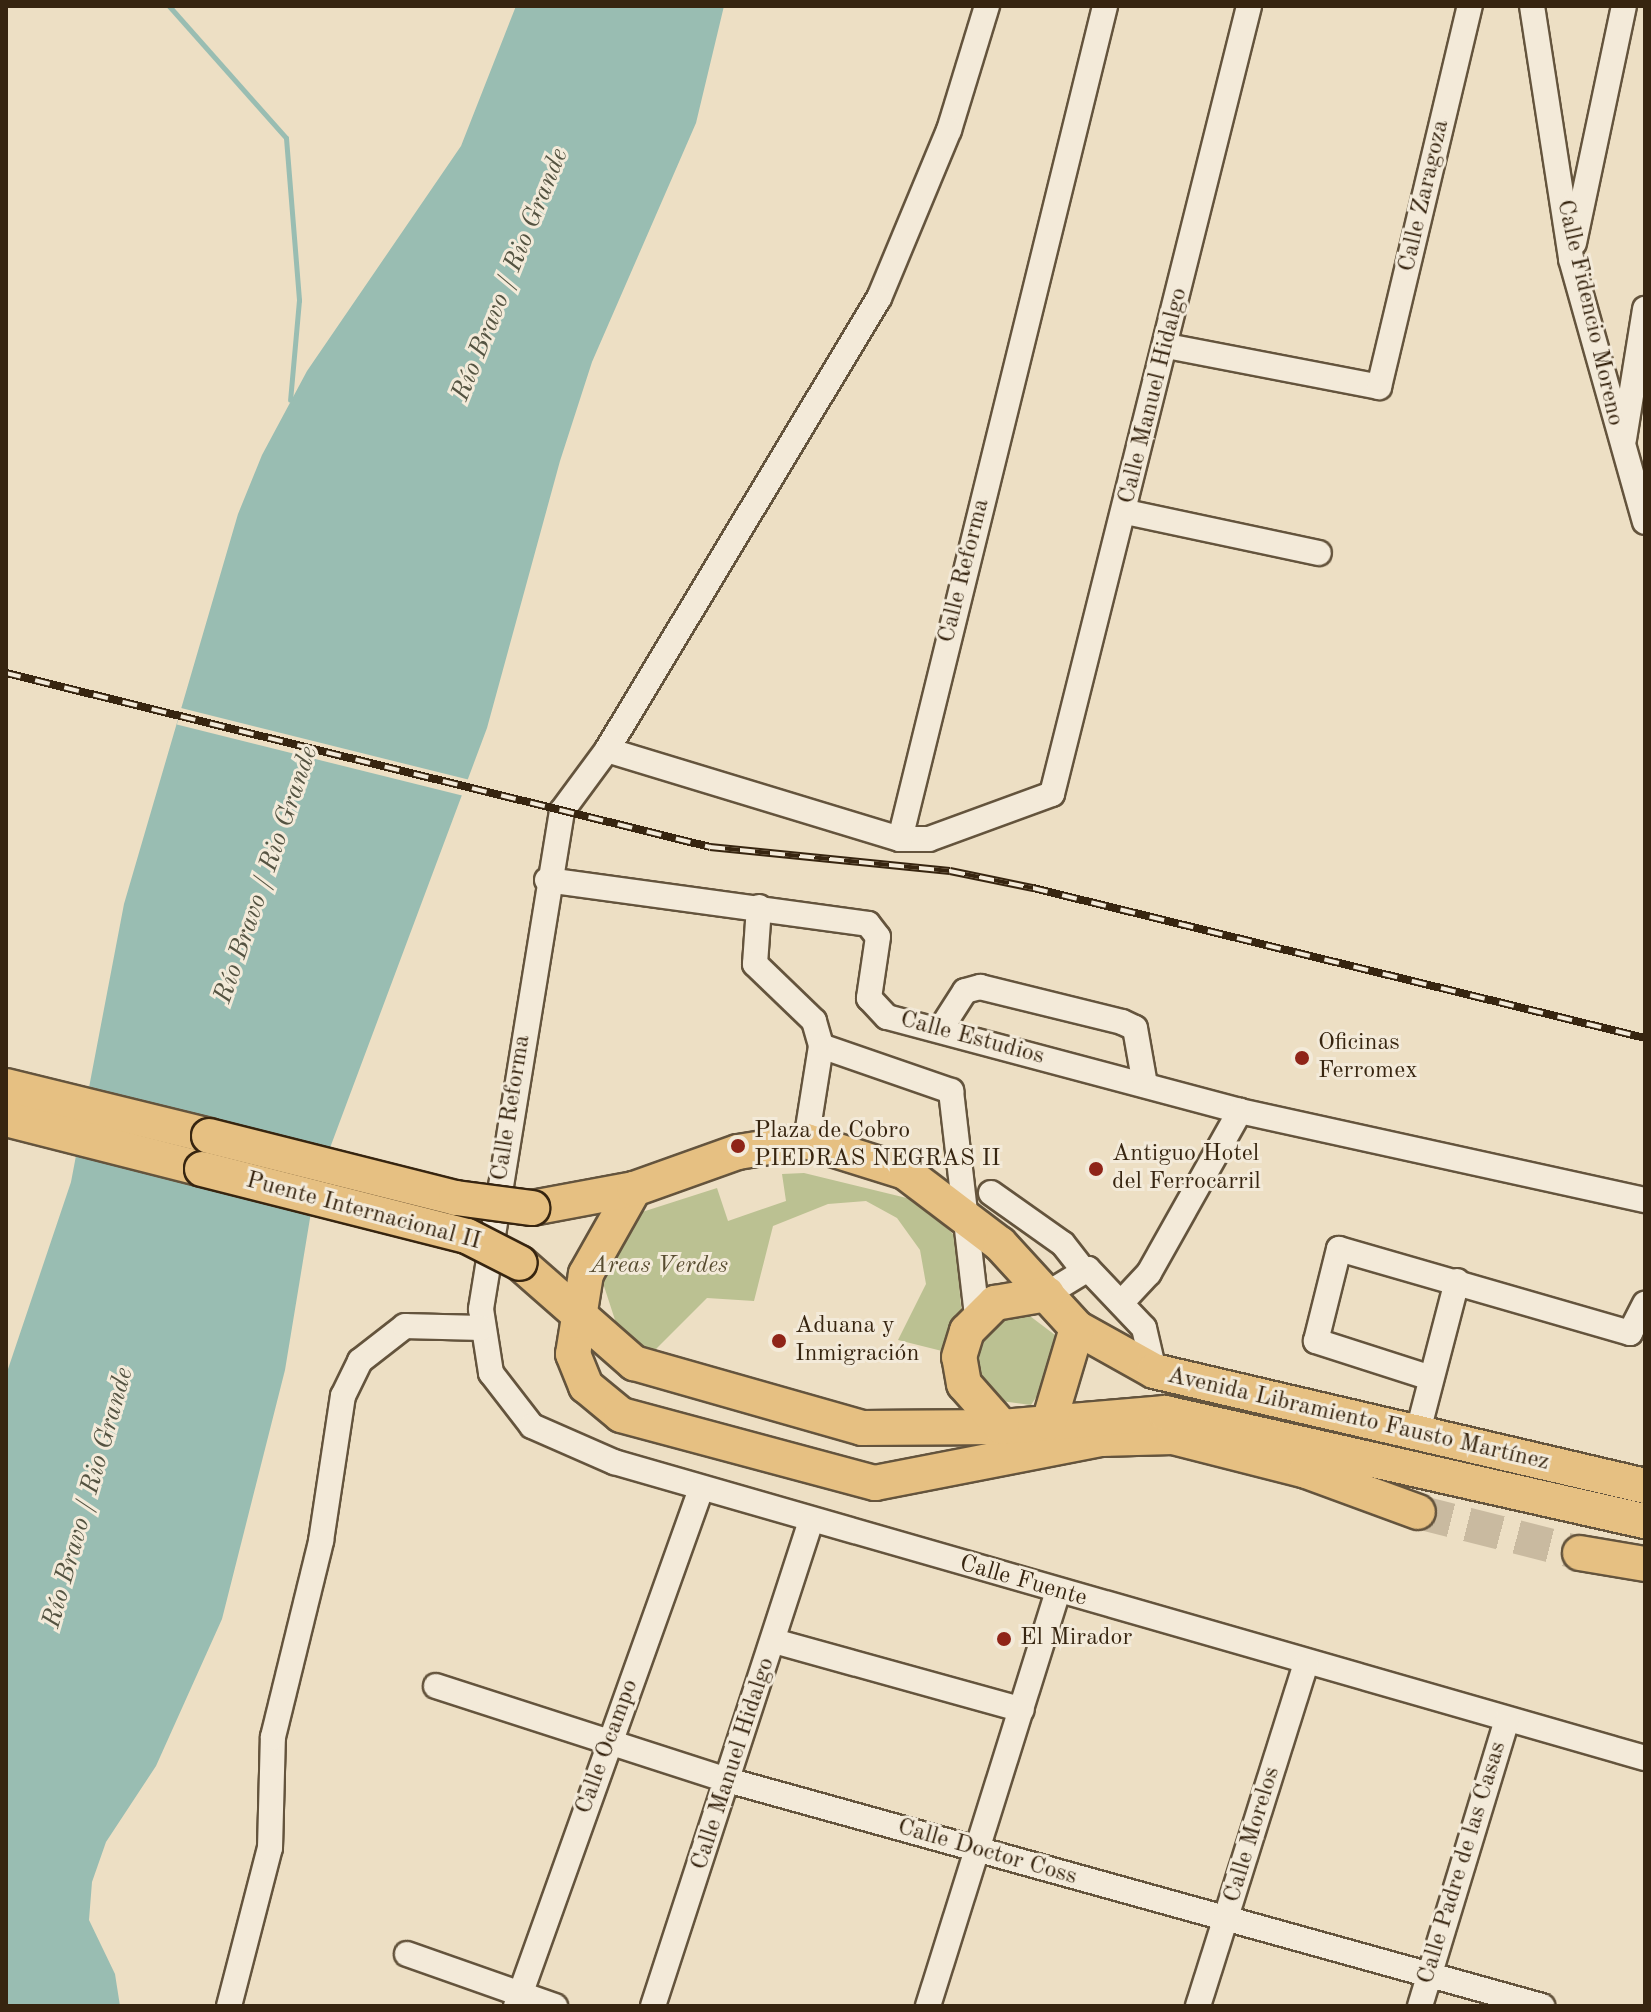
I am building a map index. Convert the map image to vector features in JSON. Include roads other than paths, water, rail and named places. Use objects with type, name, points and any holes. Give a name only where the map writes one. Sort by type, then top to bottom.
[{"type":"highway","points":[[6,1086],[205,1153]]},
{"type":"highway","points":[[6,1119],[205,1153]]},
{"type":"highway","name":"Avenida Libramiento Fausto Martínez","points":[[532,1208],[634,1189],[738,1152],[806,1141],[905,1172],[977,1202],[1077,1328],[1154,1371],[1645,1486]]},
{"type":"highway","name":"Puente Internacional II","points":[[205,1153],[456,1198],[532,1208]]},
{"type":"highway","name":"Puente Internacional II","points":[[205,1153],[467,1236],[520,1263]]},
{"type":"highway","points":[[634,1189],[602,1239],[576,1310],[578,1370],[621,1415],[849,1481],[904,1479],[1137,1435],[1279,1463],[1418,1512]]},
{"type":"highway","name":"Avenida Libramiento Fausto Martínez","points":[[520,1263],[634,1363],[747,1399],[862,1428],[1002,1427],[1165,1413],[1645,1521]]},
{"type":"highway","points":[[1002,1427],[964,1384],[959,1357],[977,1315],[995,1303],[1047,1294]]},
{"type":"highway","points":[[1049,1422],[1077,1328]]},
{"type":"highway","points":[[1580,1553],[1645,1564]]},
{"type":"street","points":[[900,839],[607,750],[879,298],[949,130],[987,6]]},
{"type":"street","name":"Calle Reforma","points":[[900,839],[1105,6]]},
{"type":"street","name":"Calle Manuel Hidalgo","points":[[900,839],[929,839],[1033,803],[1055,786],[1126,512],[1249,6]]},
{"type":"street","name":"Calle Zaragoza","points":[[1167,346],[1379,387],[1470,6]]},
{"type":"street","name":"Calle Fidencio Moreno","points":[[1532,6],[1571,259],[1622,449],[1643,512]]},
{"type":"street","points":[[1571,259],[1624,6]]},
{"type":"street","points":[[1622,449],[1645,309]]},
{"type":"street","points":[[1126,512],[1319,553]]},
{"type":"street","name":"Calle Reforma","points":[[508,1402],[480,1328],[547,880],[562,811],[607,750]]},
{"type":"street","name":"Calle Estudios","points":[[547,880],[759,907],[875,929],[869,998],[876,1011],[1240,1111],[1645,1200]]},
{"type":"street","points":[[759,907],[755,964],[814,1021],[821,1046],[806,1141]]},
{"type":"street","points":[[940,1030],[965,991],[980,987],[1122,1022],[1135,1028],[1145,1085]]},
{"type":"street","points":[[821,1046],[951,1091],[977,1202],[977,1315]]},
{"type":"street","points":[[1121,1303],[1149,1273],[1240,1111]]},
{"type":"street","points":[[977,1202],[1063,1244],[1082,1268],[1121,1303],[1147,1334],[1154,1371]]},
{"type":"street","points":[[1431,1378],[1316,1341],[1333,1254],[1346,1249],[1630,1333],[1645,1304]]},
{"type":"street","points":[[1047,1294],[1082,1268]]},
{"type":"street","points":[[1417,1435],[1457,1281]]},
{"type":"street","points":[[229,2006],[270,1848],[271,1748],[321,1541],[343,1396],[360,1361],[405,1326],[480,1328]]},
{"type":"street","name":"Calle Fuente","points":[[508,1402],[569,1446],[701,1489],[1645,1758]]},
{"type":"street","name":"Calle Ocampo","points":[[518,2001],[701,1489]]},
{"type":"street","name":"Calle Manuel Hidalgo","points":[[653,2006],[731,1781],[811,1521]]},
{"type":"street","points":[[928,2006],[1058,1592]]},
{"type":"street","points":[[774,1641],[1022,1710]]},
{"type":"street","name":"Calle Morelos","points":[[1198,2006],[1306,1663]]},
{"type":"street","name":"Calle Doctor Coss","points":[[436,1686],[609,1745],[731,1781],[1542,2006]]},
{"type":"street","name":"Calle Padre de las Casas","points":[[1420,2006],[1507,1720]]},
{"type":"street","points":[[407,1954],[518,2001],[555,2006]]},
{"type":"water","name":"Río Bravo / Rio Grande","points":[[516,6],[724,6],[696,123],[592,362],[560,461],[487,728],[315,1188],[285,1370],[222,1619],[156,1766],[106,1842],[92,1882],[89,1920],[115,1974],[120,2006],[6,2006],[6,1375],[71,1182],[124,904],[238,514],[262,455],[307,371],[461,146]]},
{"type":"waterway","points":[[169,6],[286,138],[299,300],[290,400]]},
{"type":"tunnel","points":[[1418,1512],[1580,1553]]},
{"type":"railway","points":[[6,673],[710,847],[950,871],[1033,888],[1645,1038]]},
{"type":"place","name":"Oficinas Ferromex","points":[[1302,1058]]},
{"type":"place","name":"Plaza de Cobro PIEDRAS NEGRAS II","points":[[738,1146]]},
{"type":"place","name":"Antiguo Hotel del Ferrocarril","points":[[1096,1169]]},
{"type":"place","name":"Aduana y Inmigración","points":[[779,1341]]},
{"type":"place","name":"El Mirador","points":[[1004,1639]]},
{"type":"park label","name":"Areas Verdes","points":[[659,1267]]}]
